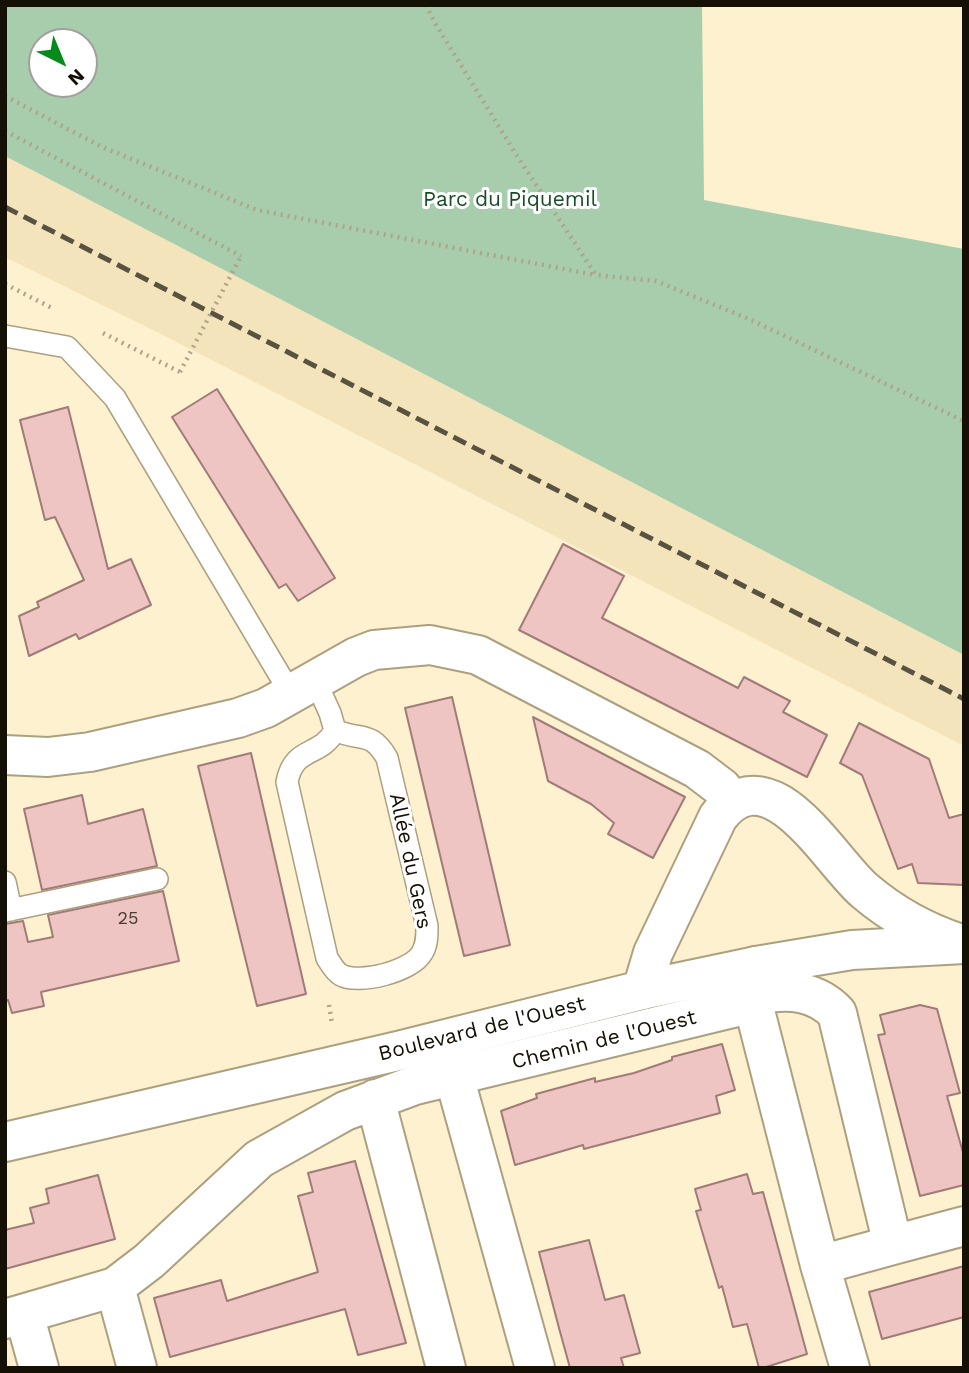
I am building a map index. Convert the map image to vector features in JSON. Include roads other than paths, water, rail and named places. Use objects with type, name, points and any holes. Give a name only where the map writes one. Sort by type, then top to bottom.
[{"type":"street","points":[[5,754],[48,757],[90,752],[239,718],[266,708],[356,657],[382,649],[430,645],[478,655],[697,769],[722,788],[732,802]]},
{"type":"street","points":[[642,990],[653,953],[718,817],[732,802],[756,796],[776,802],[801,819],[866,892],[932,934],[961,944]]},
{"type":"street","name":"Boulevard de l'Ouest","points":[[757,988],[852,950],[961,944]]},
{"type":"street","points":[[757,988],[820,1265],[850,1368]]},
{"type":"street","name":"Boulevard de l'Ouest","points":[[5,1142],[398,1051],[642,990],[757,988],[811,994],[830,1005],[841,1023],[893,1245]]},
{"type":"street","name":"Chemin de l'Ouest","points":[[39,1368],[14,1316],[115,1287],[149,1261],[258,1159],[345,1111],[415,1085],[757,988]]},
{"type":"street","points":[[398,1051],[409,1062],[415,1085]]},
{"type":"street","name":"Boulevard de l'Ouest","points":[[454,1076],[532,1367]]},
{"type":"street","points":[[375,1099],[446,1368]]},
{"type":"street","points":[[820,1265],[964,1226]]},
{"type":"street","points":[[115,1287],[137,1368]]},
{"type":"lane","points":[[5,336],[68,347],[115,398],[303,687],[330,713],[335,730]]},
{"type":"lane","name":"Allée du Gers","points":[[335,730],[351,736],[368,737],[387,758],[428,926],[422,955],[412,964],[400,970],[367,978],[341,975],[327,958],[287,782],[293,764],[299,757],[324,745],[335,730]]},
{"type":"lane","points":[[5,882],[8,910],[157,879]]},
{"type":"railway","points":[[5,207],[964,699]]},
{"type":"park label","name":"Parc du Piquemil","points":[[510,200]]}]
